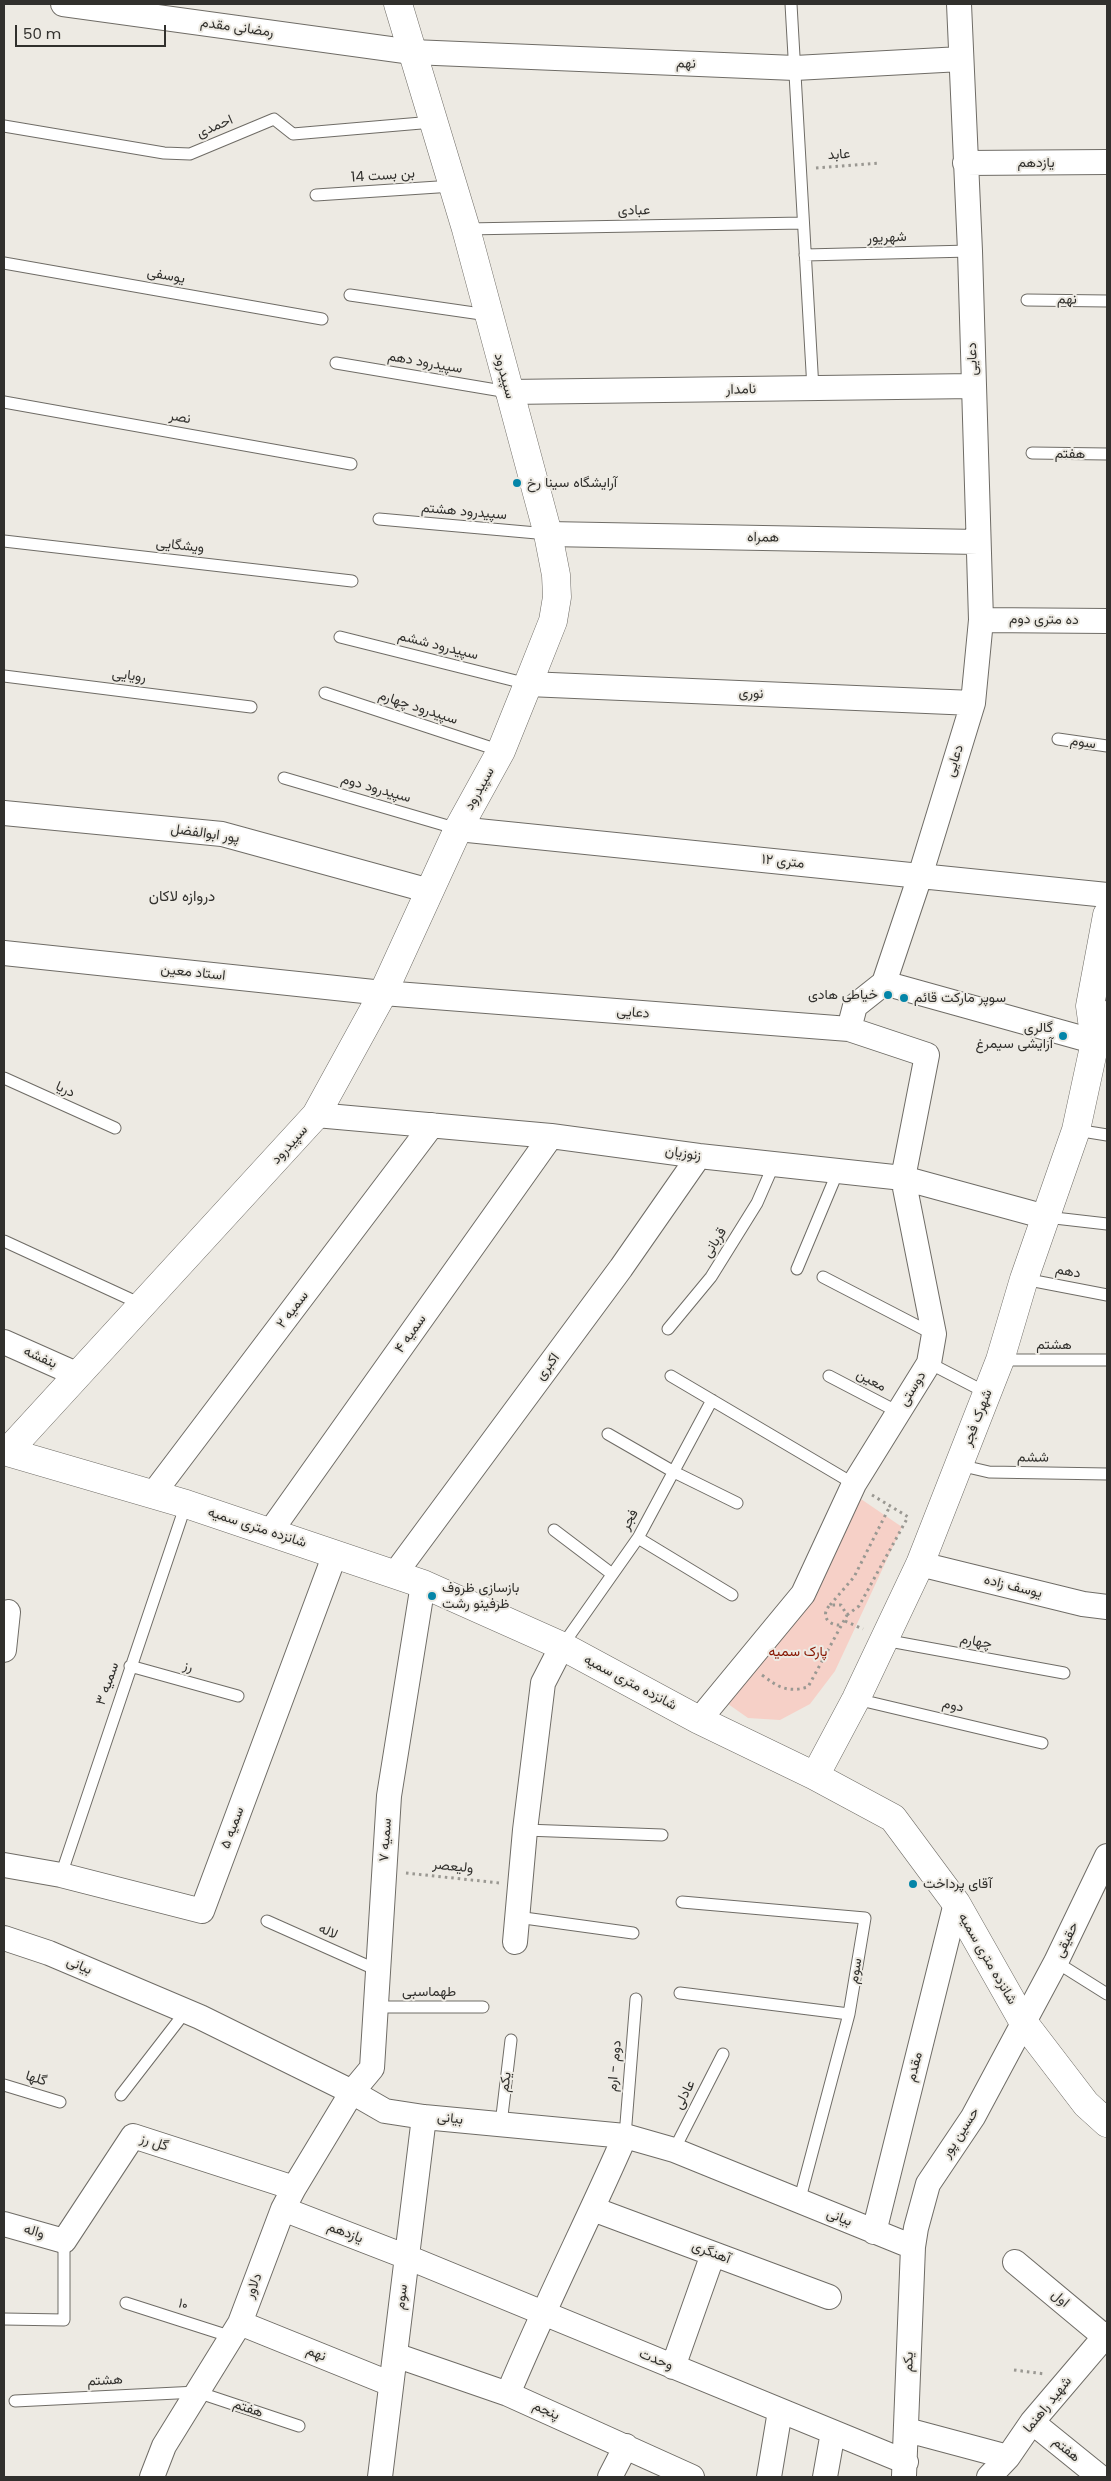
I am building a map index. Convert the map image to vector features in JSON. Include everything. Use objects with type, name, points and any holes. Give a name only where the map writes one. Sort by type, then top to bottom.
[{"type":"street","name":"رمضانی مقدم","points":[[63,4],[412,52]]},
{"type":"street","name":"سپیدرود","points":[[5,1452],[76,1374],[143,1305],[316,1115],[383,993],[458,829],[501,750],[553,621],[557,597],[556,575],[548,534],[508,392],[466,229],[398,4]]},
{"type":"street","name":"دعایی","points":[[884,983],[920,876],[973,704],[981,620],[970,251],[960,4]]},
{"type":"street","name":"نهم","points":[[412,52],[795,68],[961,59]]},
{"type":"street","name":"یازدهم","points":[[965,163],[1107,162]]},
{"type":"street","name":"نامدار","points":[[508,392],[974,386]]},
{"type":"street","name":"همراه","points":[[548,534],[978,542]]},
{"type":"street","name":"ده متری دوم","points":[[981,620],[1107,621]]},
{"type":"street","name":"نوری","points":[[528,684],[973,704]]},
{"type":"street","name":"پور ابوالفضل","points":[[4,813],[222,834],[430,891]]},
{"type":"street","name":"۱۲ متری","points":[[458,829],[1107,895]]},
{"type":"street","name":"شهرک فجر","points":[[1101,1044],[1090,1006],[1107,915]]},
{"type":"street","name":"استاد معین","points":[[4,953],[383,993]]},
{"type":"street","points":[[849,1030],[855,1006],[884,983],[1101,1044]]},
{"type":"street","name":"دعایی","points":[[383,993],[849,1030]]},
{"type":"street","name":"شهرک فجر","points":[[815,1776],[856,1699],[920,1564],[932,1530],[960,1465],[1000,1360],[1024,1279],[1076,1130],[1101,1044],[1107,1015]]},
{"type":"street","name":"دوستی","points":[[699,1720],[802,1594],[854,1484],[929,1363],[934,1334],[903,1178],[927,1055],[849,1030]]},
{"type":"street","name":"زنوزیان","points":[[316,1115],[551,1136],[699,1156],[903,1178],[1046,1217]]},
{"type":"street","name":"سمیه ۲","points":[[153,1494],[432,1125]]},
{"type":"street","name":"سمیه ۴","points":[[270,1532],[551,1136]]},
{"type":"street","name":"اکبری","points":[[394,1575],[621,1268],[699,1156]]},
{"type":"street","name":"بنفشه","points":[[4,1342],[76,1374]]},
{"type":"street","name":"شانزده متری سمیه","points":[[5,1452],[186,1504],[423,1584],[562,1646],[699,1720],[815,1776],[892,1818],[956,1902],[1024,2023],[1086,2104],[1107,2123]]},
{"type":"street","name":"سمیه ۵","points":[[4,1865],[61,1875],[202,1911],[335,1554]]},
{"type":"street","name":"یوسف زاده","points":[[920,1564],[1083,1604],[1107,1607]]},
{"type":"street","name":"سمیه ۷","points":[[352,2092],[372,2068],[389,1796],[423,1584]]},
{"type":"street","points":[[4,1650],[8,1612]]},
{"type":"street","points":[[515,1942],[525,1830],[542,1683],[562,1646]]},
{"type":"street","name":"حقیقی","points":[[1024,2023],[1056,1962],[1107,1856]]},
{"type":"street","name":"مقدم","points":[[874,2232],[956,1902]]},
{"type":"street","name":"بیانی","points":[[4,1938],[49,1953],[186,2011],[352,2092],[385,2111],[625,2136],[674,2150],[913,2247]]},
{"type":"street","name":"حسین پور","points":[[913,2247],[928,2184],[973,2117],[1024,2023]]},
{"type":"street","name":"دلاور","points":[[152,2477],[164,2446],[236,2330],[284,2208],[294,2188],[352,2092]]},
{"type":"street","name":"سوم","points":[[380,2477],[424,2116]]},
{"type":"street","name":"گل رز","points":[[64,2241],[133,2136],[294,2188]]},
{"type":"street","points":[[508,2394],[542,2313],[593,2209],[625,2136]]},
{"type":"street","name":"یازدهم","points":[[284,2208],[407,2257]]},
{"type":"street","name":"آهنگری","points":[[593,2209],[829,2297]]},
{"type":"street","name":"واله","points":[[4,2224],[64,2241]]},
{"type":"street","name":"یکم","points":[[905,2470],[913,2247]]},
{"type":"street","points":[[673,2367],[713,2254]]},
{"type":"street","name":"وحدت","points":[[407,2257],[833,2432],[905,2470]]},
{"type":"street","name":"اول","points":[[1015,2262],[1106,2335]]},
{"type":"street","name":"نهم","points":[[236,2330],[392,2384]]},
{"type":"street","name":"شهید راهنما","points":[[989,2477],[1008,2457],[1032,2422],[1106,2335]]},
{"type":"street","name":"پنجم","points":[[395,2355],[508,2394],[692,2477]]},
{"type":"street","points":[[769,2477],[780,2411]]},
{"type":"street","name":"هفتم","points":[[1032,2422],[1100,2477]]},
{"type":"street","points":[[907,2430],[1008,2457]]},
{"type":"street","points":[[825,2477],[833,2432]]},
{"type":"street","points":[[610,2477],[626,2446]]},
{"type":"lane","points":[[791,4],[813,389]]},
{"type":"lane","name":"احمدی","points":[[4,126],[164,153],[190,154],[274,119],[293,134],[433,122]]},
{"type":"lane","name":"بن بست 14","points":[[316,195],[453,186]]},
{"type":"lane","name":"عبادی","points":[[466,229],[803,223]]},
{"type":"lane","name":"شهریور","points":[[805,255],[970,251]]},
{"type":"lane","name":"یوسفی","points":[[4,262],[322,320]]},
{"type":"lane","points":[[350,295],[488,315]]},
{"type":"lane","name":"نهم","points":[[1027,300],[1107,301]]},
{"type":"lane","name":"سپیدرود دهم","points":[[336,363],[508,392]]},
{"type":"lane","name":"نصر","points":[[4,402],[351,464]]},
{"type":"lane","name":"هفتم","points":[[1032,453],[1107,454]]},
{"type":"lane","name":"سپیدرود هشتم","points":[[379,520],[548,534]]},
{"type":"lane","name":"ویشگایی","points":[[4,541],[352,581]]},
{"type":"lane","name":"سپیدرود ششم","points":[[340,637],[528,684]]},
{"type":"lane","name":"رویایی","points":[[4,676],[251,706]]},
{"type":"lane","name":"سپیدرود چهارم","points":[[325,694],[501,750]]},
{"type":"lane","name":"سوم","points":[[1058,739],[1107,746]]},
{"type":"lane","name":"سپیدرود دوم","points":[[284,778],[458,829]]},
{"type":"lane","name":"دریا","points":[[4,1078],[115,1128]]},
{"type":"lane","points":[[1076,1130],[1107,1135]]},
{"type":"lane","name":"قربانی","points":[[668,1329],[712,1276],[757,1203],[774,1164]]},
{"type":"lane","points":[[797,1270],[838,1171]]},
{"type":"lane","points":[[1046,1217],[1107,1224]]},
{"type":"lane","points":[[4,1241],[143,1305]]},
{"type":"lane","points":[[823,1277],[934,1334]]},
{"type":"lane","name":"دهم","points":[[1024,1279],[1107,1295]]},
{"type":"lane","name":"هشتم","points":[[1000,1360],[1107,1360]]},
{"type":"lane","points":[[929,1363],[987,1393]]},
{"type":"lane","points":[[671,1376],[854,1484]]},
{"type":"lane","name":"معین","points":[[829,1376],[898,1412]]},
{"type":"lane","name":"فجر","points":[[562,1646],[638,1538],[712,1400]]},
{"type":"lane","points":[[608,1434],[674,1472],[737,1503]]},
{"type":"lane","name":"ششم","points":[[960,1465],[989,1472],[1107,1474]]},
{"type":"lane","name":"سمیه ۳","points":[[61,1875],[186,1504]]},
{"type":"lane","points":[[554,1530],[612,1574]]},
{"type":"lane","points":[[638,1538],[732,1595]]},
{"type":"lane","name":"چهارم","points":[[884,1640],[1064,1672]]},
{"type":"lane","name":"رز","points":[[130,1666],[238,1696]]},
{"type":"lane","name":"دوم","points":[[856,1699],[1042,1743]]},
{"type":"lane","points":[[525,1830],[662,1835]]},
{"type":"lane","name":"سوم","points":[[682,1902],[865,1918],[849,2014],[799,2202]]},
{"type":"lane","points":[[517,1918],[633,1933]]},
{"type":"lane","name":"لاله","points":[[267,1921],[377,1970]]},
{"type":"lane","points":[[1056,1962],[1107,1994]]},
{"type":"lane","points":[[680,1993],[849,2014]]},
{"type":"lane","name":"دوم - ارم","points":[[625,2136],[636,1999]]},
{"type":"lane","name":"طهماسبی","points":[[375,2007],[483,2007]]},
{"type":"lane","points":[[121,2095],[186,2011]]},
{"type":"lane","name":"یکم","points":[[501,2124],[511,2040]]},
{"type":"lane","name":"عادلی","points":[[674,2150],[723,2054]]},
{"type":"lane","name":"گلها","points":[[4,2085],[60,2102]]},
{"type":"lane","points":[[4,2319],[64,2320],[64,2241]]},
{"type":"lane","name":"۱۰","points":[[126,2303],[236,2330]]},
{"type":"lane","name":"هفتم","points":[[197,2392],[299,2426]]},
{"type":"lane","name":"هشتم","points":[[15,2401],[197,2392]]},
{"type":"path","name":"عابد","points":[[800,169],[880,163]]},
{"type":"path","points":[[854,1484],[932,1530]]},
{"type":"path","points":[[890,1506],[854,1577],[826,1611],[828,1623],[834,1626],[841,1625],[847,1615],[859,1606],[908,1517]]},
{"type":"path","points":[[830,1606],[841,1606],[847,1615]]},
{"type":"path","name":"ولیعصر","points":[[384,1870],[520,1885]]},
{"type":"green space","name":"پارک سمیه","points":[[855,1495],[902,1527],[835,1671],[810,1704],[780,1720],[748,1718],[721,1699]]},
{"type":"place","name":"آرایشگاه سینا رخ","points":[[517,483]]},
{"type":"place","name":"خیاطی هادی","points":[[888,995]]},
{"type":"place","name":"سوپر مارکت قائم","points":[[904,998]]},
{"type":"place","name":"گالری آرایشی سیمرغ","points":[[1063,1036]]},
{"type":"place","name":"بازسازی ظروف ظرفینو رشت","points":[[432,1596]]},
{"type":"place","name":"آقای پرداخت","points":[[913,1884]]},
{"type":"district","name":"دروازه لاکان","points":[[182,897]]}]
